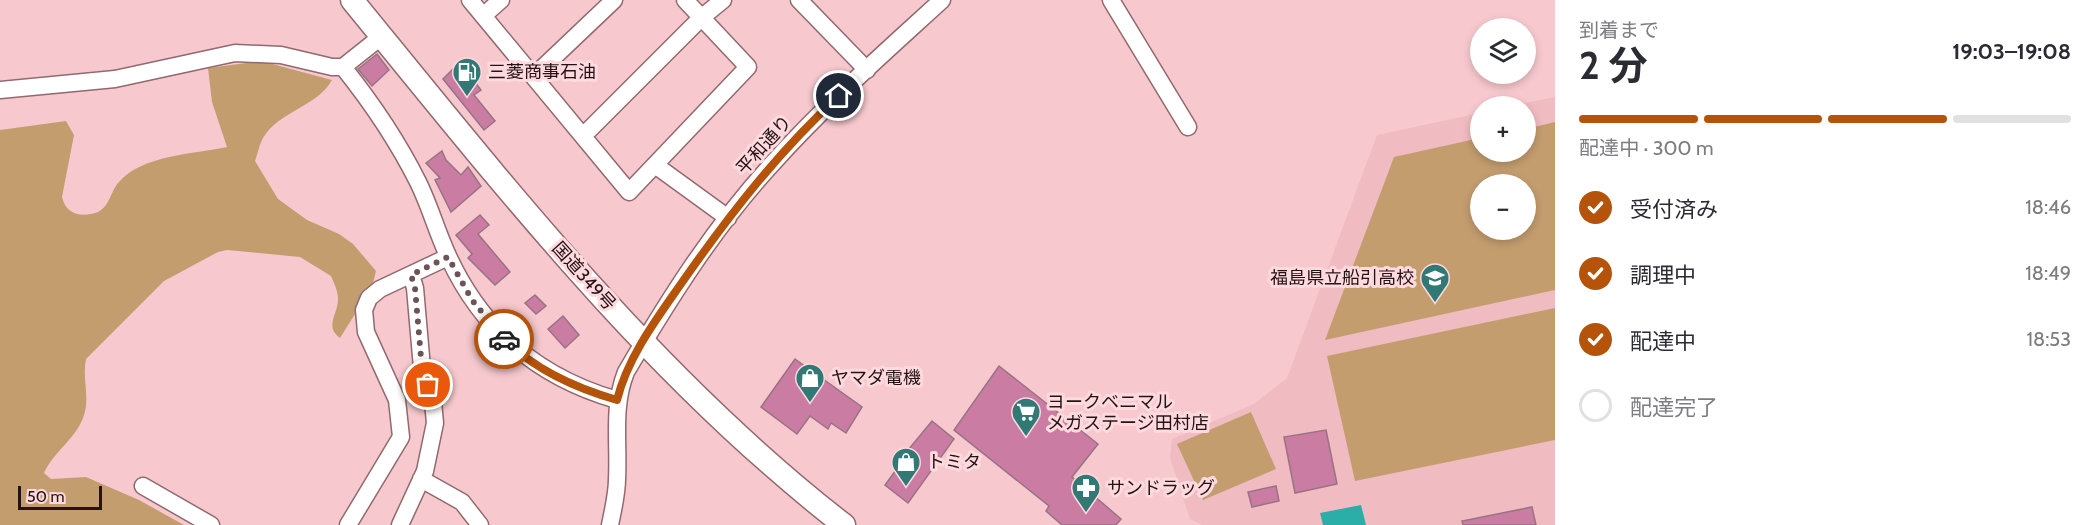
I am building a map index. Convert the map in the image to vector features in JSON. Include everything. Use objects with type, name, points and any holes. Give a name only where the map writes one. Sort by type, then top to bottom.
[{"type":"highway","name":"国道349号","points":[[352,0],[505,188],[644,342],[742,439],[844,525]]},
{"type":"street","points":[[470,0],[629,192],[748,67],[685,0]]},
{"type":"street","points":[[483,16],[501,0]]},
{"type":"street","points":[[534,76],[614,0]]},
{"type":"street","points":[[583,136],[701,18],[723,0]]},
{"type":"street","points":[[799,0],[867,70]]},
{"type":"street","name":"平和通り","points":[[610,525],[617,480],[617,400],[626,372],[644,342],[728,218],[795,139],[942,0]]},
{"type":"street","points":[[1111,0],[1188,127]]},
{"type":"street","points":[[0,90],[115,79],[235,53],[281,55],[332,67],[343,67],[382,36]]},
{"type":"street","points":[[343,67],[402,152],[419,183],[448,257],[472,300],[490,325],[512,347],[570,384],[617,400]]},
{"type":"street","points":[[655,165],[728,218]]},
{"type":"street","points":[[348,525],[401,437],[397,400],[366,332],[364,310],[369,298],[380,289],[448,257]]},
{"type":"street","points":[[400,525],[421,479],[432,445],[435,423],[433,402],[422,369],[415,288],[411,275]]},
{"type":"street","points":[[421,479],[462,502],[480,525]]},
{"type":"street","points":[[143,486],[211,525]]},
{"type":"shaded area","points":[[261,61],[332,80],[317,97],[278,121],[270,129],[262,141],[255,161],[278,199],[307,220],[339,234],[353,244],[376,271],[372,287],[340,338],[335,334],[332,325],[338,299],[331,276],[300,257],[227,250],[218,252],[164,281],[86,359],[84,415],[76,431],[53,458],[44,473],[51,479],[86,477],[139,500],[184,525],[0,525],[0,130],[66,121],[74,135],[62,197],[67,208],[76,214],[92,214],[105,206],[119,182],[141,166],[169,157],[227,147],[212,102],[208,68]]},
{"type":"shaded area","name":"福島県立船引高校","points":[[1555,97],[1555,525],[1202,525],[1190,519],[1170,458],[1172,439],[1254,404],[1287,378],[1377,135],[1470,115],[1470,162],[1536,162],[1536,101]]},
{"type":"shaded area","points":[[1555,122],[1555,290],[1325,340],[1394,157],[1470,140],[1470,162],[1536,162],[1536,127]]},
{"type":"shaded area","points":[[1555,308],[1555,440],[1355,481],[1327,356]]},
{"type":"shaded area","points":[[1251,412],[1276,469],[1203,500],[1177,444]]},
{"type":"water","points":[[1361,505],[1366,525],[1323,525],[1320,513]]},
{"type":"building","points":[[377,54],[389,70],[372,86],[358,69]]},
{"type":"building","points":[[456,66],[463,76],[467,71],[481,90],[474,95],[495,121],[484,130],[443,79]]},
{"type":"building","points":[[442,151],[446,160],[461,175],[468,167],[481,186],[451,212],[435,180],[440,178],[426,163]]},
{"type":"building","points":[[480,215],[489,225],[478,234],[510,272],[495,285],[468,258],[472,254],[456,235]]},
{"type":"building","points":[[535,295],[546,306],[536,314],[525,303]]},
{"type":"building","points":[[563,316],[579,335],[565,348],[548,329]]},
{"type":"building","points":[[795,359],[862,407],[846,433],[831,423],[828,429],[810,416],[797,434],[761,407]]},
{"type":"building","name":"ヨークベニマル メガステージ田村店","points":[[999,366],[1098,444],[1072,477],[1121,519],[1116,525],[1062,525],[1046,511],[1049,506],[954,430]]},
{"type":"building","points":[[932,421],[954,439],[908,503],[885,485],[901,463],[899,461]]},
{"type":"building","points":[[1326,430],[1337,484],[1295,493],[1284,437]]},
{"type":"building","points":[[1276,486],[1279,501],[1252,507],[1248,492]]},
{"type":"building","points":[[1532,507],[1536,525],[1463,525],[1462,521]]},
{"type":"way so far","points":[[428,385],[422,369],[415,288],[411,275],[448,257],[472,300],[490,325],[504,339]]},
{"type":"place","name":"三菱商事石油","points":[[467,98]]},
{"type":"place","name":"福島県立船引高校","points":[[1435,304]]},
{"type":"place","name":"ヤマダ電機","points":[[810,404]]},
{"type":"place","name":"ヨークベニマル メガステージ田村店","points":[[1026,438]]},
{"type":"place","name":"トミタ","points":[[906,488]]},
{"type":"place","name":"サンドラッグ","points":[[1086,514]]},
{"type":"route","points":[[504,339],[548,372],[570,384],[617,400],[626,372],[669,301],[728,218],[771,165],[839,96]]}]
